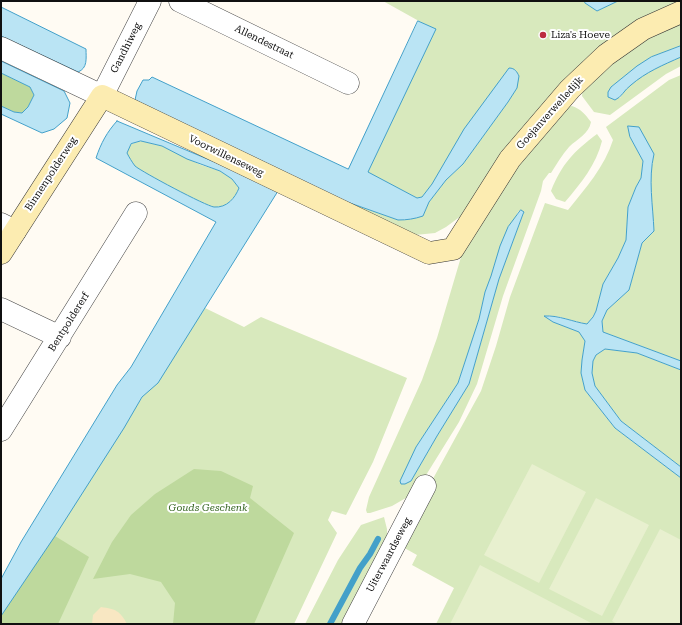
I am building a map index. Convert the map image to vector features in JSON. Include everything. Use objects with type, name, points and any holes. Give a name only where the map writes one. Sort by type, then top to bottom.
[{"type":"street","name":"Gandhiweg","points":[[102,96],[150,1]]},
{"type":"street","name":"Allendestraat","points":[[180,1],[348,83]]},
{"type":"street","name":"Goejanverwelledijk","points":[[452,249],[510,159],[570,89],[612,50],[643,29],[681,12]]},
{"type":"street","name":"Voorwillenseweg","points":[[1,48],[429,253],[452,249]]},
{"type":"street","name":"Binnenpolderweg","points":[[1,252],[8,227],[102,96]]},
{"type":"street","name":"Bentpoldererf","points":[[1,430],[136,213]]},
{"type":"street","points":[[1,309],[60,337]]},
{"type":"street","name":"Uiterwaardseweg","points":[[353,624],[425,486]]},
{"type":"green space","points":[[383,1],[586,1],[585,3],[597,11],[618,1],[681,1],[681,7],[639,27],[465,213],[435,233],[415,235],[333,197],[398,220],[407,220],[423,216],[429,202],[446,180],[463,164],[517,88],[422,197],[417,198],[367,173],[435,30]]},
{"type":"green space","points":[[681,19],[681,46],[651,57],[611,87],[620,98],[638,78],[656,68],[681,57],[681,66],[666,74],[610,115],[594,112],[582,96],[583,85],[606,63]]},
{"type":"green space","points":[[1,73],[30,87],[34,95],[28,107],[22,113],[14,112],[1,106]]},
{"type":"green space","points":[[681,75],[681,361],[603,332],[602,321],[607,310],[629,290],[642,243],[654,231],[651,173],[654,154],[630,137],[643,161],[641,178],[628,207],[626,240],[618,258],[603,284],[596,311],[588,324],[556,316],[545,316],[553,322],[579,332],[585,341],[581,373],[585,390],[615,428],[681,478],[681,624],[436,624],[454,588],[412,565],[417,555],[399,545],[429,486],[481,391],[510,297],[545,203],[568,210],[594,177],[605,159],[613,140],[606,127],[669,80]]},
{"type":"green space","points":[[572,106],[580,110],[591,122],[590,126],[585,133],[569,147],[551,173],[549,173],[543,181],[541,191],[503,296],[477,384],[459,422],[423,480],[411,495],[392,506],[367,513],[366,510],[369,497],[422,380],[437,338],[461,257],[478,216],[564,108]],"holes":[[[521,210],[523,212],[499,279],[469,384],[411,481],[416,447],[458,383],[479,319],[485,292],[492,276],[494,266],[518,212]]]},
{"type":"green space","points":[[597,134],[602,141],[592,166],[577,188],[565,202],[556,199],[551,191],[559,173],[569,159]]},
{"type":"green space","points":[[141,141],[162,146],[201,165],[220,171],[232,179],[239,188],[233,199],[223,206],[214,207],[199,201],[149,175],[135,166],[126,153],[131,144]]},
{"type":"green space","name":"Gouds Geschenk","points":[[205,308],[244,327],[261,317],[407,378],[373,462],[346,515],[332,511],[328,520],[337,533],[294,624],[1,624],[1,618],[194,316],[199,317]]},
{"type":"green space","points":[[605,349],[637,353],[681,370],[681,467],[621,421],[595,386],[592,373],[593,361],[596,355]]},
{"type":"green space","points":[[532,464],[586,492],[539,583],[484,555]]},
{"type":"green space","points":[[194,469],[221,471],[253,486],[250,498],[294,533],[254,624],[173,624],[175,603],[161,582],[130,574],[93,579],[112,542],[131,515],[155,494]]},
{"type":"green space","points":[[596,498],[649,525],[602,616],[549,589]]},
{"type":"green space","points":[[384,517],[387,529],[387,545],[346,624],[305,624],[338,560],[361,525]]},
{"type":"green space","points":[[660,529],[681,540],[681,621],[679,624],[617,624],[612,621]]},
{"type":"green space","points":[[55,536],[89,557],[58,624],[1,624],[1,616],[5,609]]},
{"type":"green space","points":[[480,565],[593,624],[450,624]]},
{"type":"sand","points":[[101,607],[117,611],[127,624],[92,624],[93,615]]},
{"type":"water","points":[[586,1],[618,1],[597,11],[585,3]]},
{"type":"water","points":[[1,7],[86,49],[86,62],[83,68],[78,72],[1,36]]},
{"type":"water","points":[[418,21],[436,29],[368,172],[417,198],[422,197],[432,184],[464,129],[509,68],[514,69],[519,76],[517,88],[508,102],[463,164],[446,180],[429,202],[423,216],[420,217],[398,220],[333,197],[135,100],[137,91],[143,80],[149,80],[152,77],[348,169]]},
{"type":"water","points":[[681,46],[681,57],[643,76],[617,99],[615,100],[608,97],[608,92],[611,87],[637,66],[651,57]]},
{"type":"water","points":[[1,61],[64,91],[70,103],[67,118],[54,129],[42,133],[1,114],[1,106],[14,112],[22,113],[28,107],[34,95],[30,87],[1,73]]},
{"type":"water","points":[[117,121],[255,179],[278,191],[158,383],[142,397],[55,536],[1,616],[1,579],[21,542],[117,385],[131,367],[216,222],[96,158],[110,129]],"holes":[[[141,141],[162,146],[187,159],[220,171],[232,179],[239,188],[230,202],[223,206],[214,207],[199,201],[135,166],[127,153],[131,144]]]},
{"type":"water","points":[[628,126],[639,127],[654,154],[651,173],[651,192],[654,231],[642,243],[629,290],[607,310],[602,321],[603,332],[681,361],[681,370],[637,353],[605,349],[596,355],[593,361],[592,373],[595,386],[621,421],[681,467],[681,478],[615,428],[585,390],[581,373],[585,341],[579,332],[553,322],[544,316],[587,324],[596,311],[603,284],[618,258],[626,240],[628,207],[641,178],[643,161],[630,137]]},
{"type":"water","points":[[521,210],[524,212],[499,279],[469,384],[411,481],[401,484],[400,481],[416,447],[458,383],[479,319],[485,292],[500,246],[508,227]]},
{"type":"waterway","points":[[330,624],[360,568],[378,539]]},
{"type":"place","name":"Liza's Hoeve","points":[[543,35]]}]
